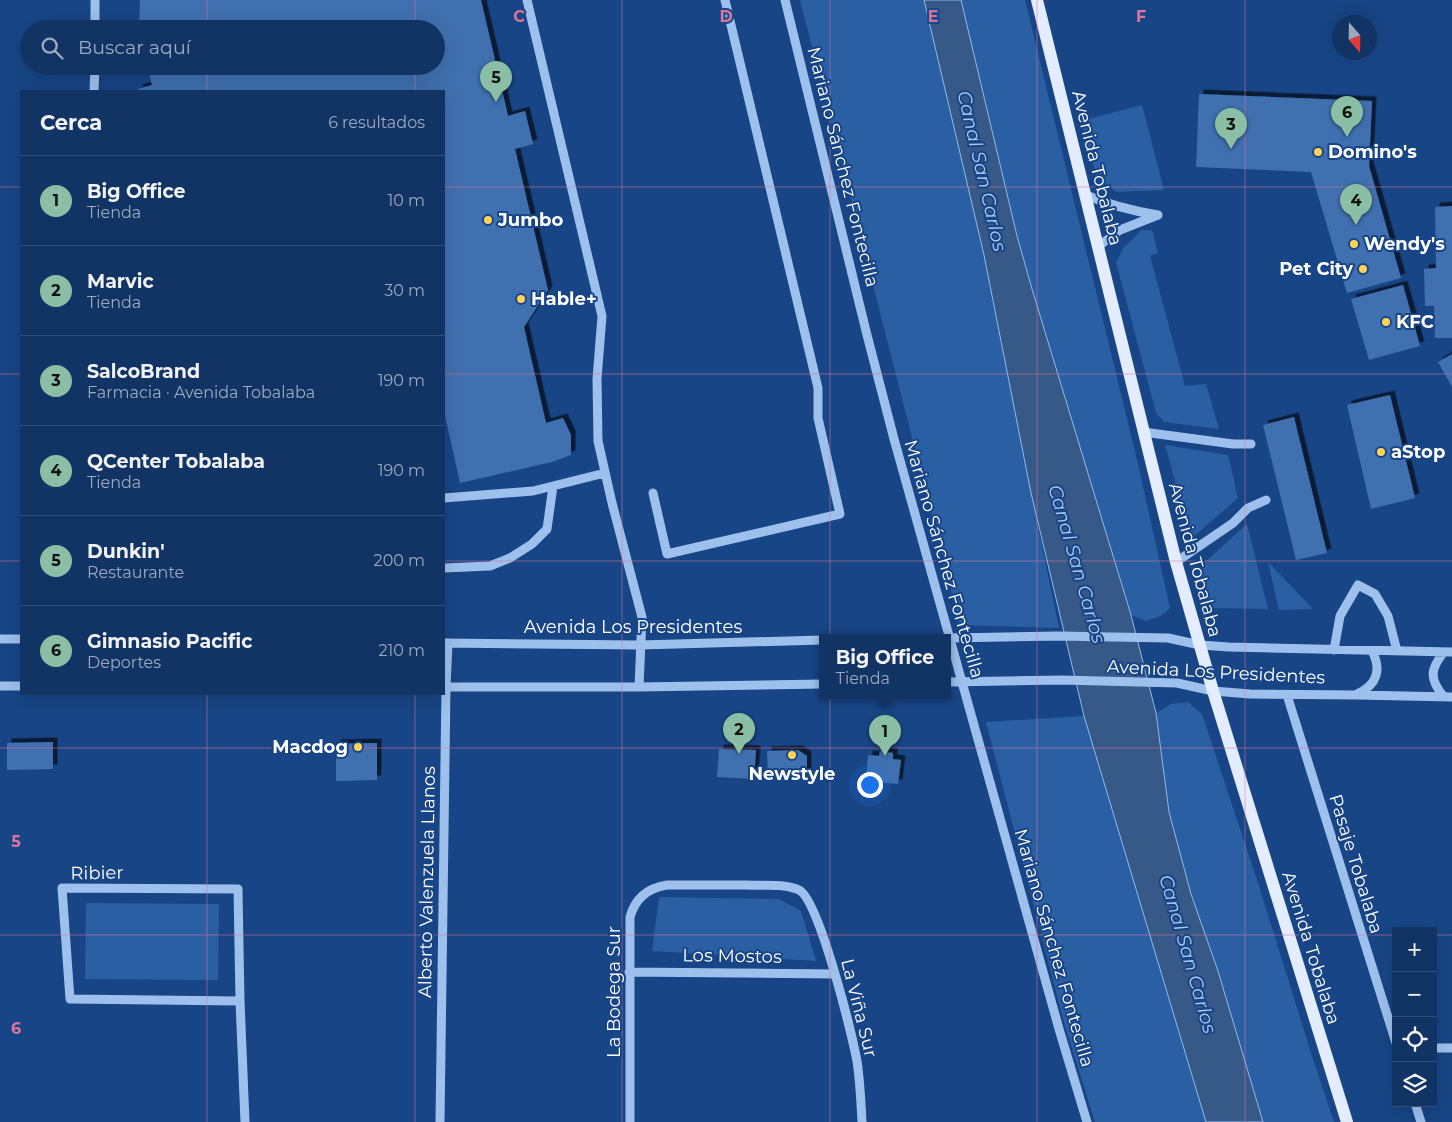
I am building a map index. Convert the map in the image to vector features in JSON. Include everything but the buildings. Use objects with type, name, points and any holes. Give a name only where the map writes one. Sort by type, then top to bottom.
[{"type":"main road","name":"Avenida Tobalaba","points":[[1037,0],[1176,562],[1213,691],[1347,1122]]},
{"type":"street","points":[[95,0],[95,20]]},
{"type":"street","points":[[527,0],[602,316],[597,379],[597,432],[605,473],[642,617],[639,687]]},
{"type":"street","points":[[653,493],[668,554],[840,514],[818,418],[818,388],[725,0]]},
{"type":"street","name":"Mariano Sánchez Fontecilla","points":[[786,0],[868,340],[947,634]]},
{"type":"street","points":[[94,75],[94,90]]},
{"type":"street","points":[[1086,195],[1131,210],[1158,214],[1120,230],[1098,246]]},
{"type":"street","points":[[1143,432],[1233,444],[1252,444]]},
{"type":"street","points":[[445,498],[533,491],[605,473]]},
{"type":"street","points":[[445,568],[490,566],[510,558],[532,544],[547,528],[553,486]]},
{"type":"street","points":[[1176,562],[1233,523],[1248,508],[1266,500]]},
{"type":"street","points":[[1334,650],[1340,616],[1358,585],[1375,594],[1388,616],[1397,651]]},
{"type":"street","name":"Avenida Los Presidentes","points":[[951,638],[1058,636],[1168,638],[1200,645],[1247,648],[1448,652]]},
{"type":"street","points":[[0,639],[20,639]]},
{"type":"street","name":"Avenida Los Presidentes","points":[[446,643],[641,645],[819,640]]},
{"type":"street","name":"Alberto Valenzuela Llanos","points":[[445,687],[446,643]]},
{"type":"street","name":"Mariano Sánchez Fontecilla","points":[[951,648],[1087,1122]]},
{"type":"street","points":[[1357,695],[1366,691],[1376,676],[1377,664],[1372,651]]},
{"type":"street","points":[[1448,652],[1436,662],[1433,675],[1436,684],[1448,697]]},
{"type":"street","name":"Avenida Los Presidentes","points":[[951,682],[1062,680],[1177,683],[1213,691],[1287,695],[1448,697]]},
{"type":"street","points":[[445,687],[639,687],[819,684]]},
{"type":"street","points":[[0,686],[20,686]]},
{"type":"street","name":"Alberto Valenzuela Llanos","points":[[440,1122],[445,695]]},
{"type":"street","name":"Pasaje Tobalaba","points":[[1287,695],[1392,1030]]},
{"type":"street","name":"La Bodega Sur","points":[[630,1122],[630,917],[632,908],[639,899],[651,889],[667,885],[784,886],[803,891],[811,904]]},
{"type":"street","name":"Ribier","points":[[240,1002],[70,998],[62,888],[238,889],[245,1122]]},
{"type":"street","name":"La Viña Sur","points":[[811,904],[818,920],[848,1021],[860,1083],[862,1122]]},
{"type":"street","name":"Los Mostos","points":[[629,972],[834,974]]},
{"type":"street","points":[[1437,1048],[1452,1048]]},
{"type":"street","points":[[1416,1107],[1421,1122]]},
{"type":"shaded area","points":[[800,0],[924,0],[984,255],[1059,628],[960,625]]},
{"type":"shaded area","points":[[961,0],[1025,0],[1138,464],[1170,608],[1161,616],[1146,621],[1131,615],[1032,289],[1017,236]]},
{"type":"shaded area","points":[[1142,105],[1164,190],[1117,192],[1097,178],[1081,121]]},
{"type":"shaded area","points":[[1142,230],[1152,230],[1158,253],[1150,256],[1185,386],[1206,384],[1219,429],[1164,422],[1156,413],[1116,262],[1124,247]]},
{"type":"shaded area","points":[[1165,445],[1228,455],[1238,498],[1191,539]]},
{"type":"shaded area","points":[[1247,524],[1268,609],[1210,608],[1201,577],[1204,563]]},
{"type":"shaded area","points":[[1268,562],[1313,609],[1279,610]]},
{"type":"shaded area","points":[[1188,702],[1202,714],[1334,1122],[1263,1122],[1218,971],[1191,894],[1169,812],[1156,713],[1171,704]]},
{"type":"shaded area","points":[[1084,716],[1206,1122],[1095,1122],[1065,1026],[986,722]]},
{"type":"shaded area","points":[[659,897],[779,899],[801,911],[816,961],[652,951]]},
{"type":"shaded area","points":[[86,903],[219,904],[218,980],[85,979]]},
{"type":"water","name":"Canal San Carlos","points":[[924,0],[961,0],[1017,236],[1131,615],[1156,713],[1169,812],[1191,894],[1218,971],[1263,1122],[1206,1122],[1084,716],[1031,493],[984,255]]},
{"type":"place","name":"Dunkin'","points":[[496,102]]},
{"type":"place","name":"Gimnasio Pacific","points":[[1347,137]]},
{"type":"place","name":"SalcoBrand","points":[[1231,149]]},
{"type":"place","name":"Domino's","points":[[1318,152]]},
{"type":"place","name":"Jumbo","points":[[488,220]]},
{"type":"place","name":"QCenter Tobalaba","points":[[1356,225]]},
{"type":"place","name":"Wendy's","points":[[1354,244]]},
{"type":"place","name":"Pet City","points":[[1363,269]]},
{"type":"place","name":"Hable+","points":[[521,299]]},
{"type":"place","name":"KFC","points":[[1386,322]]},
{"type":"place","name":"aStop","points":[[1381,452]]},
{"type":"place","name":"Macdog","points":[[358,747]]},
{"type":"place","name":"Marvic","points":[[739,754]]},
{"type":"place","name":"Newstyle","points":[[792,755]]},
{"type":"place","name":"Big Office","points":[[885,756]]}]
